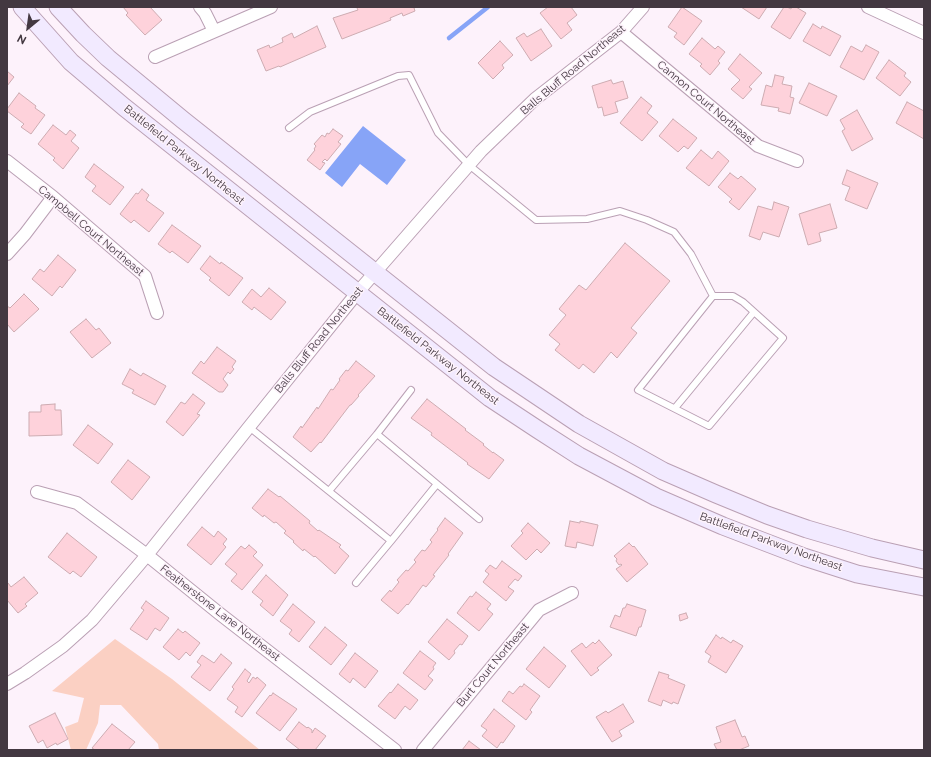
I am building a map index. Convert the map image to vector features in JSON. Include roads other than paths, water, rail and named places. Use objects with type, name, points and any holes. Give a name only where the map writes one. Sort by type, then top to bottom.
[{"type":"main road","name":"Battlefield Parkway Northeast","points":[[22,7],[71,62],[95,83],[490,398],[579,456],[656,497],[723,526],[804,557],[857,574],[924,587]]},
{"type":"main road","points":[[58,7],[108,58],[149,93],[494,367],[585,428],[663,471],[723,497],[807,529],[872,548],[924,560]]},
{"type":"street","points":[[200,7],[205,12],[214,31]]},
{"type":"street","points":[[155,57],[271,7]]},
{"type":"street","name":"Balls Bluff Road Northeast","points":[[7,684],[25,673],[76,636],[92,620],[148,555],[357,293],[481,151],[535,99],[621,32],[643,7]]},
{"type":"street","points":[[868,7],[924,33]]},
{"type":"street","name":"Cannon Court Northeast","points":[[621,32],[758,146],[797,161]]},
{"type":"street","name":"Campbell Court Northeast","points":[[7,161],[53,197],[145,276],[157,313]]},
{"type":"street","points":[[7,254],[25,234],[53,197]]},
{"type":"street","name":"Featherstone Lane Northeast","points":[[37,492],[77,503],[148,555],[220,614],[395,750]]},
{"type":"street","name":"Burt Court Northeast","points":[[423,750],[539,610],[572,593]]},
{"type":"lane","points":[[289,128],[310,112],[398,76],[410,75],[438,133],[469,165],[536,220],[587,219],[620,211],[646,220],[674,232],[691,254],[714,296]]},
{"type":"lane","points":[[714,296],[733,296],[754,312],[783,338],[709,426],[638,390],[714,296]]},
{"type":"lane","points":[[675,408],[754,312]]},
{"type":"lane","points":[[329,491],[378,434],[411,390]]},
{"type":"lane","points":[[249,427],[391,541]]},
{"type":"lane","points":[[378,434],[479,519]]},
{"type":"lane","points":[[356,583],[437,484]]},
{"type":"water","points":[[363,126],[406,160],[387,185],[360,164],[342,187],[325,173]]},
{"type":"waterway","points":[[449,38],[488,7]]}]
